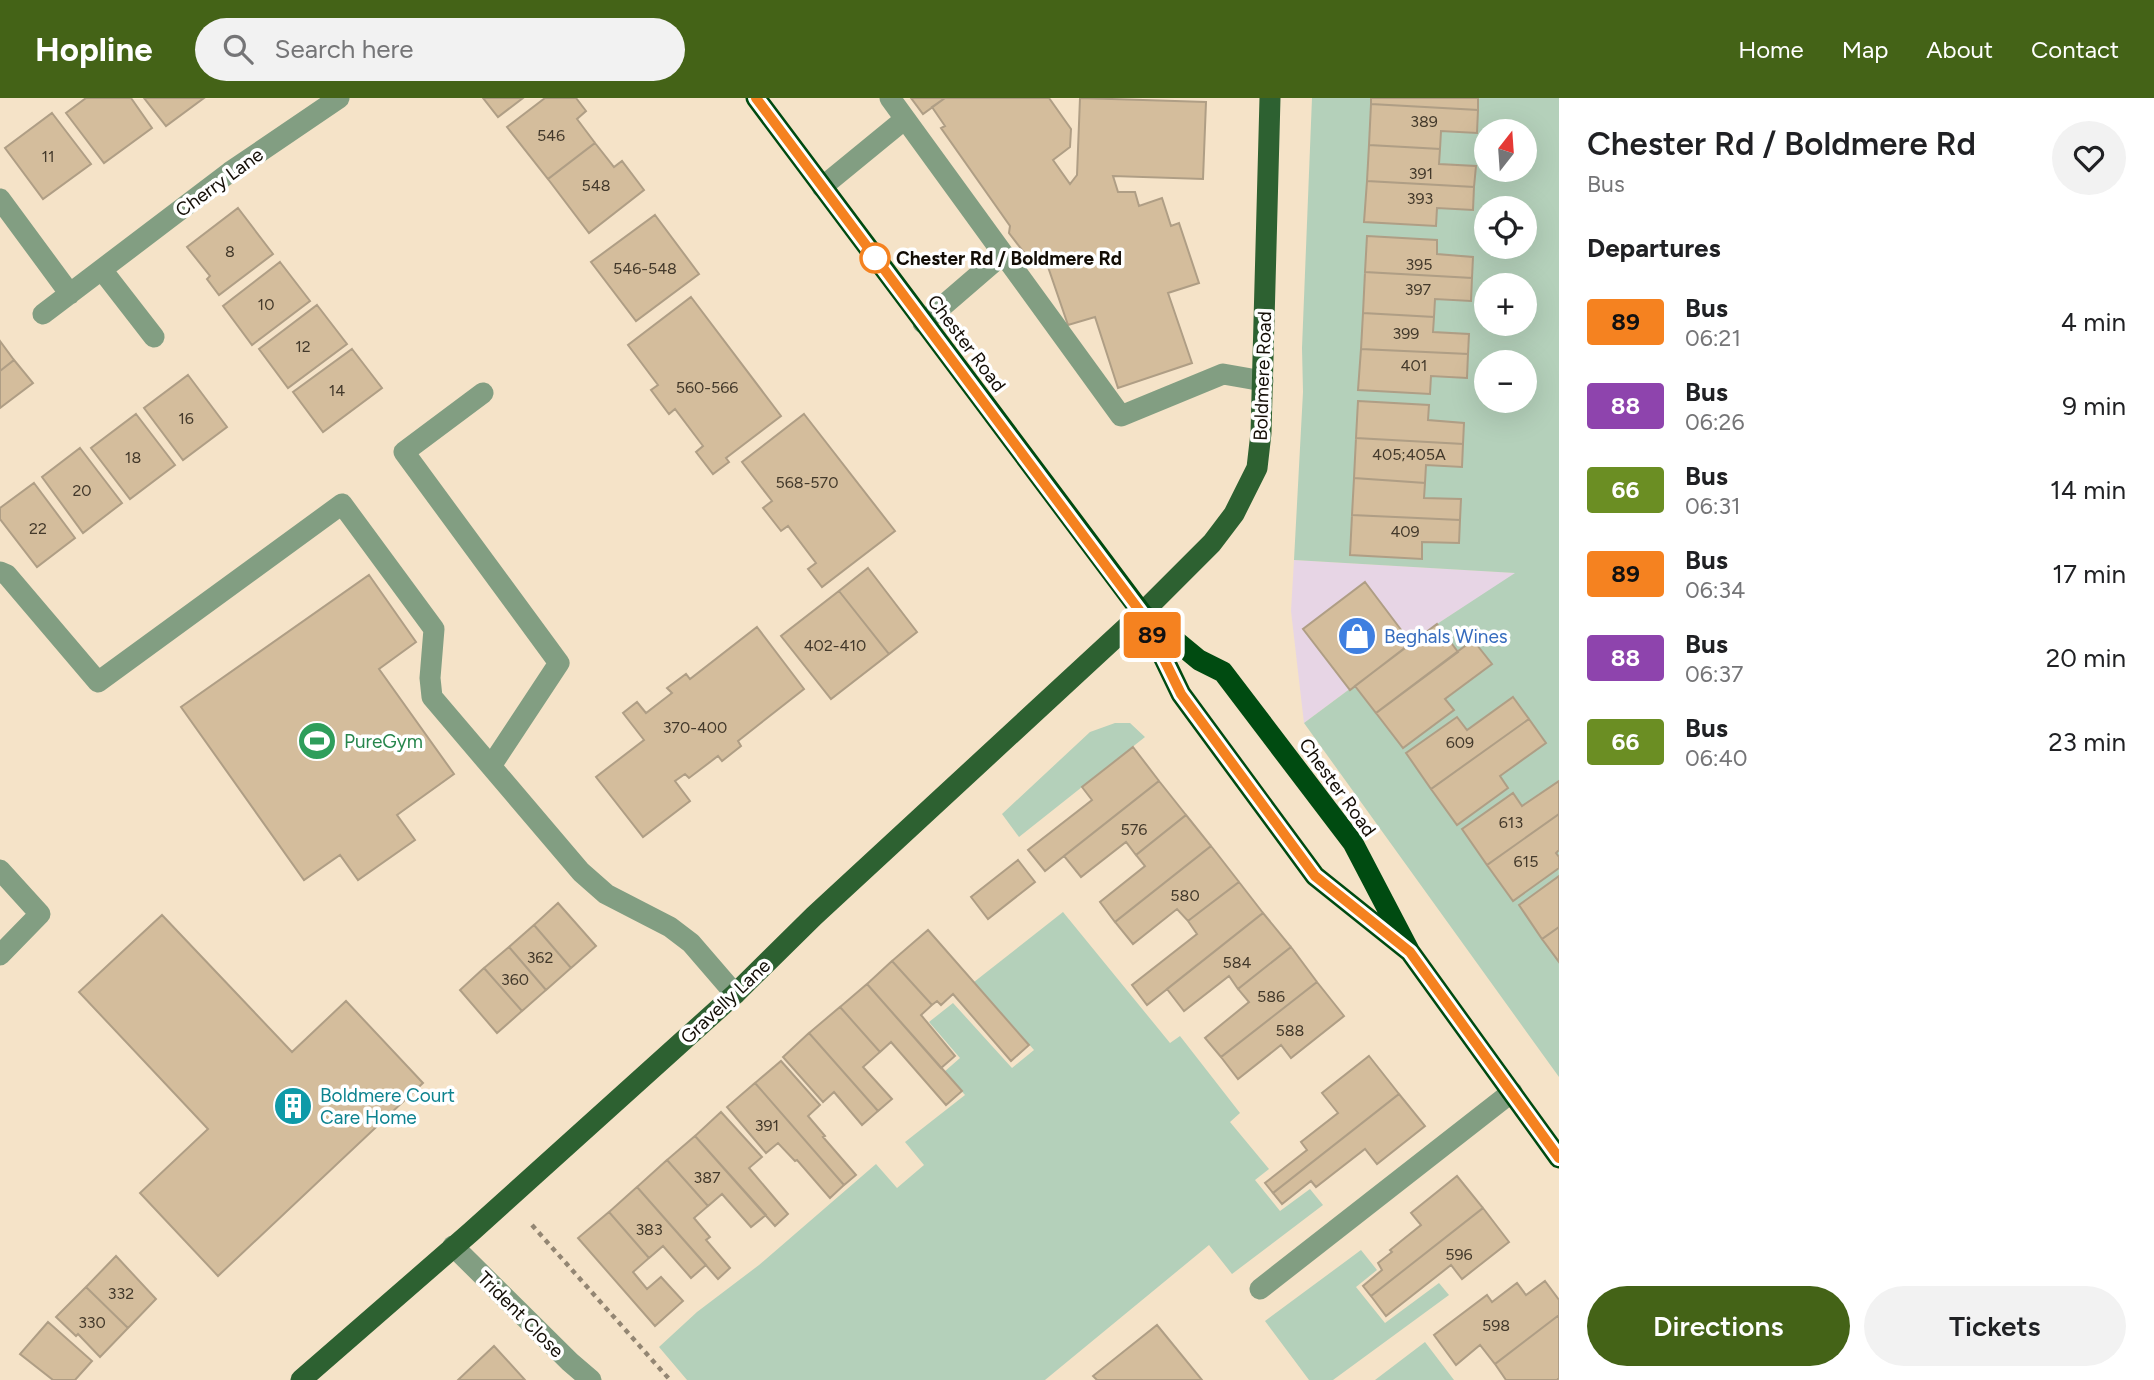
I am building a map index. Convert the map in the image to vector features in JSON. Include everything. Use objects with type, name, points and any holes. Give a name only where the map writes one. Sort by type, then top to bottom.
[{"type":"highway","name":"Chester Road","points":[[756,98],[1142,614],[1181,694],[1315,876],[1410,952]]},
{"type":"highway","name":"Chester Road","points":[[1142,614],[1199,660],[1223,672],[1353,843],[1410,952],[1559,1158]]},
{"type":"main road","name":"Boldmere Road","points":[[1142,614],[1212,543],[1234,514],[1257,468],[1263,381],[1270,98]]},
{"type":"main road","name":"Gravelly Lane","points":[[301,1380],[735,994],[814,916],[1142,614]]},
{"type":"street","name":"Cherry Lane","points":[[43,314],[230,173],[339,98]]},
{"type":"street","points":[[890,98],[1121,416],[1223,374],[1263,381]]},
{"type":"street","points":[[822,187],[905,119]]},
{"type":"street","points":[[0,199],[70,294]]},
{"type":"street","points":[[923,323],[1003,254]]},
{"type":"street","points":[[102,270],[154,337]]},
{"type":"street","points":[[483,393],[404,452],[559,663],[491,766]]},
{"type":"street","points":[[0,572],[7,575],[97,681],[342,505],[434,629],[430,678],[432,697],[581,872],[606,894],[670,927],[691,943],[735,994]]},
{"type":"street","points":[[0,870],[40,914],[0,955]]},
{"type":"street","points":[[1260,1289],[1512,1092]]},
{"type":"street","name":"Trident Close","points":[[453,1247],[570,1362],[592,1380]]},
{"type":"path","points":[[508,1198],[670,1380]]},
{"type":"shaded area","points":[[1294,560],[1517,573],[1437,624],[1304,723],[1291,611]]},
{"type":"green space","points":[[1312,98],[1559,98],[1559,1077],[1304,723],[1437,624],[1515,573],[1294,560],[1303,392],[1302,348]]},
{"type":"green space","points":[[1115,723],[1130,723],[1145,737],[1019,837],[1002,814],[1090,732]]},
{"type":"green space","points":[[1063,912],[1170,1043],[1180,1036],[1240,1113],[1230,1122],[1269,1169],[1255,1180],[1280,1211],[1310,1189],[1323,1205],[1232,1274],[1209,1245],[1045,1380],[687,1380],[659,1347],[697,1312],[759,1265],[876,1164],[897,1188],[924,1165],[905,1142],[965,1095],[944,1072],[960,1058],[929,1022],[953,1003],[1012,1068],[1034,1050],[974,982]]},
{"type":"green space","points":[[1361,1250],[1377,1270],[1356,1287],[1385,1323],[1439,1283],[1449,1295],[1333,1380],[1309,1380],[1265,1321]]},
{"type":"green space","points":[[1425,1342],[1454,1380],[1375,1380]]},
{"type":"building","points":[[86,98],[131,98],[152,128],[104,163],[66,113]]},
{"type":"building","points":[[144,98],[204,98],[166,126]]},
{"type":"building","points":[[483,98],[523,98],[498,117]]},
{"type":"building","points":[[545,98],[576,98],[586,111],[577,119],[595,143],[548,179],[507,127]]},
{"type":"building","points":[[911,98],[945,98],[923,114]]},
{"type":"building","points":[[945,98],[1049,98],[1071,129],[1070,147],[1053,160],[1070,184],[1077,175],[1080,98],[1206,102],[1203,179],[1113,176],[1118,192],[1135,192],[1139,206],[1162,198],[1171,226],[1179,223],[1199,283],[1168,293],[1192,363],[1118,388],[1095,317],[1068,325],[1047,264],[1032,263],[1009,233],[1010,226],[941,128],[945,126],[932,107]]},
{"type":"building","points":[[1371,98],[1478,98],[1478,110],[1371,104]]},
{"type":"building","points":[[1371,104],[1478,110],[1478,119],[1474,119],[1474,133],[1441,131],[1440,149],[1369,145]]},
{"type":"building","points":[[52,113],[91,164],[43,199],[5,148]]},
{"type":"building","points":[[595,143],[614,167],[622,161],[644,190],[589,233],[548,179]]},
{"type":"building","points":[[1369,145],[1440,149],[1439,164],[1474,166],[1474,187],[1367,181]]},
{"type":"building","points":[[1367,181],[1474,187],[1473,210],[1437,208],[1436,226],[1364,222]]},
{"type":"building","points":[[238,208],[273,254],[219,295],[207,279],[210,276],[187,247]]},
{"type":"building","points":[[655,215],[699,274],[636,321],[591,262]]},
{"type":"building","points":[[1367,236],[1437,240],[1437,254],[1473,257],[1472,278],[1365,272]]},
{"type":"building","points":[[280,262],[310,301],[252,345],[223,306]]},
{"type":"building","points":[[1365,272],[1472,278],[1471,301],[1435,299],[1434,317],[1363,313]]},
{"type":"building","points":[[691,297],[781,416],[726,458],[729,462],[713,474],[696,452],[703,446],[675,409],[669,414],[651,390],[658,385],[628,345]]},
{"type":"building","points":[[317,305],[347,344],[288,388],[259,349]]},
{"type":"building","points":[[1363,313],[1434,317],[1433,332],[1469,334],[1468,354],[1361,349]]},
{"type":"building","points":[[0,341],[14,360],[0,371]]},
{"type":"building","points":[[352,349],[382,388],[323,432],[293,392]]},
{"type":"building","points":[[1361,349],[1468,354],[1467,378],[1431,376],[1430,394],[1358,390]]},
{"type":"building","points":[[14,360],[33,383],[0,408],[0,371]]},
{"type":"building","points":[[188,375],[227,427],[183,460],[144,408]]},
{"type":"building","points":[[1358,401],[1429,405],[1428,420],[1464,423],[1463,444],[1356,438]]},
{"type":"building","points":[[136,414],[175,465],[130,499],[91,448]]},
{"type":"building","points":[[804,414],[895,531],[822,587],[808,569],[816,563],[788,526],[781,531],[763,508],[772,501],[742,462]]},
{"type":"building","points":[[1356,438],[1463,444],[1462,467],[1426,465],[1425,483],[1354,478]]},
{"type":"building","points":[[80,448],[122,503],[83,533],[42,477]]},
{"type":"building","points":[[1354,478],[1425,483],[1424,498],[1461,499],[1460,520],[1352,515]]},
{"type":"building","points":[[34,483],[75,538],[37,567],[0,519],[0,508]]},
{"type":"building","points":[[1352,515],[1460,520],[1459,543],[1422,542],[1422,559],[1350,555]]},
{"type":"building","points":[[868,568],[917,632],[889,654],[839,591]]},
{"type":"building","name":"PureGym","points":[[369,575],[416,642],[379,669],[454,774],[397,815],[415,840],[358,880],[340,855],[304,880],[181,707]]},
{"type":"building","name":"Beghals Wines","points":[[1365,582],[1411,643],[1350,690],[1303,629]]},
{"type":"building","points":[[839,591],[889,654],[831,699],[781,636]]},
{"type":"building","points":[[1437,624],[1458,652],[1376,713],[1355,686]]},
{"type":"building","points":[[757,627],[804,689],[738,741],[741,746],[722,761],[718,756],[689,778],[685,774],[675,781],[690,801],[643,837],[596,777],[644,740],[623,713],[637,702],[646,713],[672,693],[667,688],[686,674],[690,679]]},
{"type":"building","points":[[1473,640],[1492,664],[1445,699],[1454,710],[1403,748],[1376,713]]},
{"type":"building","points":[[1513,697],[1529,719],[1431,789],[1406,753],[1457,717],[1467,730]]},
{"type":"building","points":[[1529,719],[1546,743],[1500,776],[1508,788],[1457,825],[1431,789]]},
{"type":"building","points":[[1133,747],[1159,781],[1045,871],[1028,850],[1092,800],[1082,787]]},
{"type":"building","points":[[1159,781],[1186,815],[1136,855],[1126,842],[1081,877],[1064,856]]},
{"type":"building","points":[[1559,781],[1559,814],[1487,865],[1462,829],[1513,793],[1522,806]]},
{"type":"building","points":[[1559,814],[1559,850],[1556,853],[1559,857],[1559,868],[1513,901],[1487,865]]},
{"type":"building","points":[[1186,815],[1211,846],[1115,922],[1100,902],[1145,866],[1136,855]]},
{"type":"building","points":[[1211,846],[1239,882],[1188,921],[1177,909],[1133,944],[1115,922]]},
{"type":"building","points":[[1018,860],[1035,882],[988,919],[971,897]]},
{"type":"building","points":[[1559,876],[1559,927],[1542,939],[1519,905]]},
{"type":"building","points":[[1239,882],[1263,913],[1147,1005],[1132,985],[1197,934],[1188,921]]},
{"type":"building","points":[[558,903],[596,946],[571,968],[534,925]]},
{"type":"building","points":[[1263,913],[1291,947],[1238,989],[1229,976],[1184,1011],[1167,989]]},
{"type":"building","name":"Boldmere Court Care Home","points":[[162,915],[292,1052],[346,1001],[423,1083],[218,1276],[140,1193],[208,1129],[79,992]]},
{"type":"building","points":[[534,925],[571,968],[546,990],[509,947]]},
{"type":"building","points":[[1559,927],[1559,962],[1542,939]]},
{"type":"building","points":[[928,930],[1029,1045],[1011,1061],[953,994],[941,1005],[937,1001],[932,1005],[892,961]]},
{"type":"building","points":[[509,947],[546,990],[522,1011],[484,968]]},
{"type":"building","points":[[1291,947],[1317,982],[1221,1057],[1205,1038],[1249,1002],[1238,989]]},
{"type":"building","points":[[892,961],[932,1005],[921,1015],[955,1056],[941,1068],[867,984]]},
{"type":"building","points":[[484,968],[522,1011],[497,1033],[460,990]]},
{"type":"building","points":[[1317,982],[1344,1016],[1291,1058],[1281,1045],[1238,1079],[1221,1057]]},
{"type":"building","points":[[867,984],[962,1091],[946,1105],[891,1042],[880,1052],[840,1007]]},
{"type":"building","points":[[840,1007],[880,1052],[863,1067],[892,1099],[878,1111],[809,1033]]},
{"type":"building","points":[[809,1033],[878,1111],[862,1125],[834,1092],[823,1102],[783,1057]]},
{"type":"building","points":[[1369,1056],[1399,1094],[1273,1193],[1265,1183],[1307,1150],[1301,1142],[1338,1113],[1322,1093]]},
{"type":"building","points":[[781,1061],[820,1105],[808,1116],[856,1175],[844,1185],[755,1083]]},
{"type":"building","points":[[755,1083],[844,1185],[830,1198],[797,1160],[778,1143],[766,1153],[727,1107]]},
{"type":"building","points":[[1399,1094],[1425,1126],[1377,1164],[1365,1149],[1316,1187],[1311,1181],[1282,1204],[1273,1193]]},
{"type":"building","points":[[721,1112],[762,1157],[749,1168],[788,1214],[775,1226],[695,1136]]},
{"type":"building","points":[[695,1136],[766,1215],[751,1227],[722,1194],[708,1206],[667,1160]]},
{"type":"building","points":[[667,1160],[708,1206],[694,1218],[710,1237],[706,1240],[730,1268],[718,1279],[637,1187]]},
{"type":"building","points":[[1457,1176],[1483,1208],[1371,1296],[1363,1286],[1382,1270],[1378,1263],[1421,1225],[1411,1213]]},
{"type":"building","points":[[637,1187],[706,1265],[691,1278],[663,1246],[649,1258],[609,1212]]},
{"type":"building","points":[[1483,1208],[1509,1242],[1462,1279],[1451,1265],[1386,1316],[1371,1296]]},
{"type":"building","points":[[609,1212],[649,1258],[633,1272],[647,1289],[661,1277],[683,1301],[655,1326],[578,1238]]},
{"type":"building","points":[[116,1256],[156,1299],[128,1328],[86,1287]]},
{"type":"building","points":[[1545,1281],[1559,1300],[1559,1315],[1495,1364],[1480,1345],[1456,1365],[1434,1335],[1487,1295],[1492,1302],[1517,1283],[1526,1295]]},
{"type":"building","points":[[86,1287],[128,1328],[100,1357],[78,1334],[76,1336],[56,1317]]},
{"type":"building","points":[[1559,1315],[1559,1378],[1506,1380],[1495,1364]]},
{"type":"building","points":[[48,1322],[92,1361],[75,1380],[53,1380],[20,1354]]},
{"type":"building","points":[[1157,1325],[1202,1380],[1097,1380],[1093,1376]]},
{"type":"building","points":[[494,1346],[525,1380],[458,1380]]},
{"type":"bus line","name":"89","points":[[756,98],[1142,614],[1181,694],[1315,876],[1410,952],[1559,1158]]},
{"type":"place","name":"Chester Rd / Boldmere Rd","points":[[875,258]]},
{"type":"place","name":"Beghals Wines","points":[[1357,636]]},
{"type":"place","name":"PureGym","points":[[317,741]]},
{"type":"place","name":"Boldmere Court Care Home","points":[[293,1106]]}]
